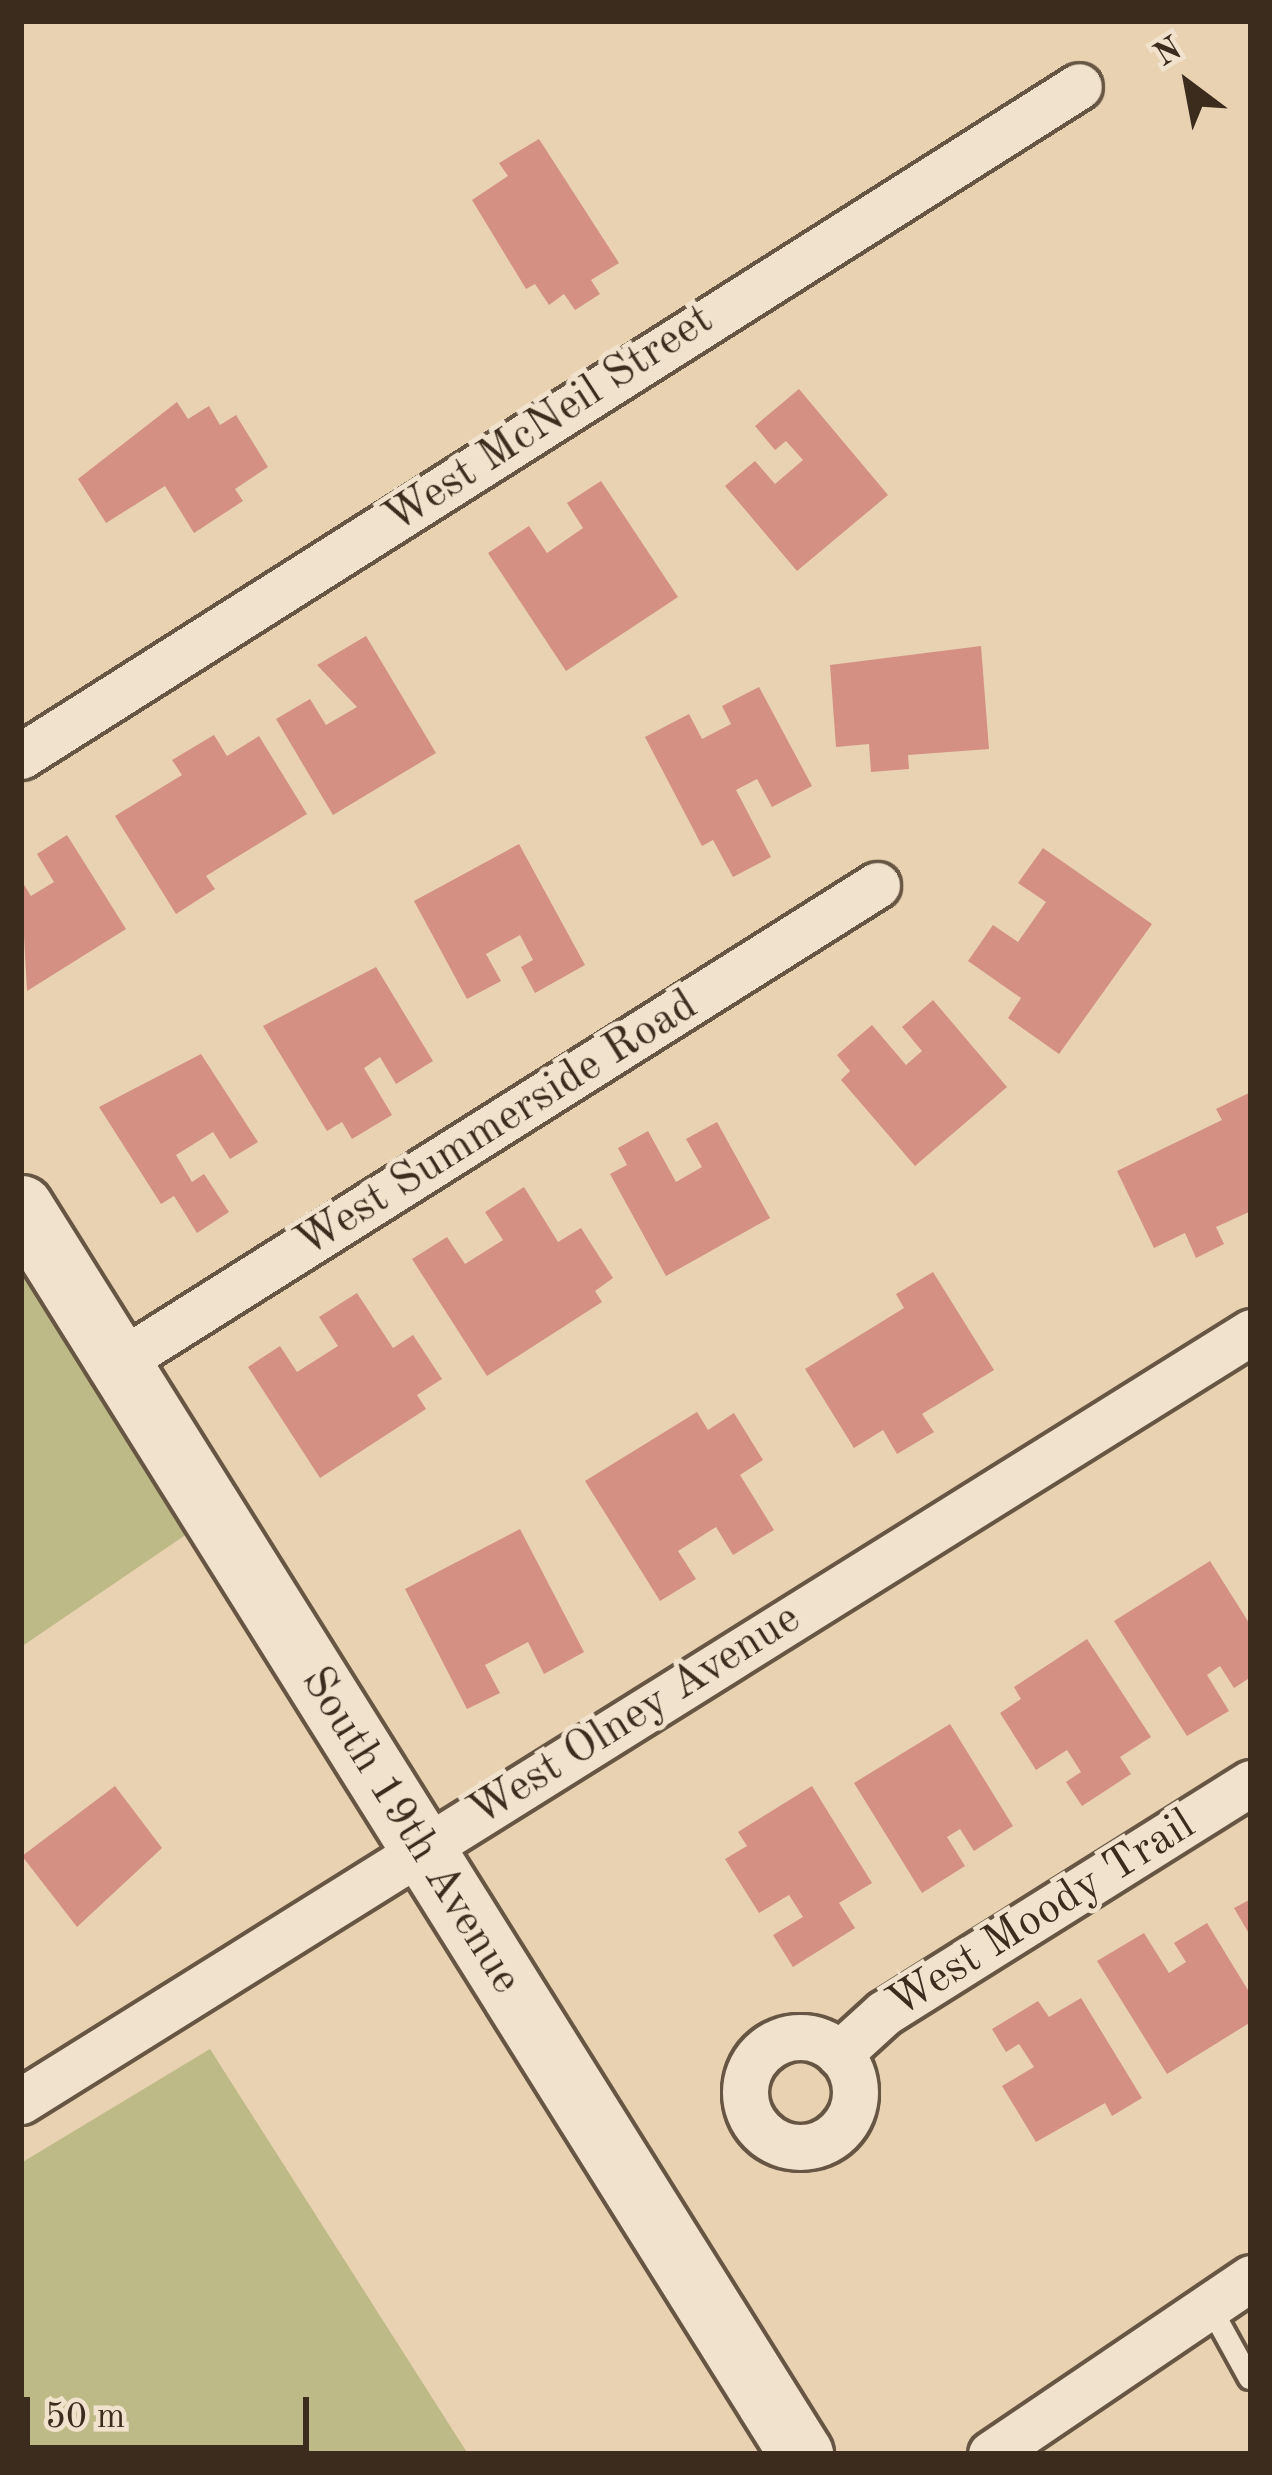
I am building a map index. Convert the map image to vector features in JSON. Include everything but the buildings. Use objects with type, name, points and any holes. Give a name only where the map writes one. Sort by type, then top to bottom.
[{"type":"street","name":"West McNeil Street","points":[[21,756],[1079,86]]},
{"type":"street","name":"West Summerside Road","points":[[118,1363],[877,885]]},
{"type":"street","name":"South 19th Avenue","points":[[21,1207],[801,2454]]},
{"type":"street","name":"West Olney Avenue","points":[[21,2102],[1251,1332]]},
{"type":"street","name":"West Moody Trail","points":[[839,2054],[884,2013],[1251,1783]]},
{"type":"street","points":[[991,2454],[1251,2278]]},
{"type":"lane","points":[[1210,2307],[1250,2378]]},
{"type":"shaded area","points":[[21,1269],[187,1534],[21,1647]]},
{"type":"shaded area","points":[[210,2049],[468,2454],[21,2454],[21,2163]]}]
